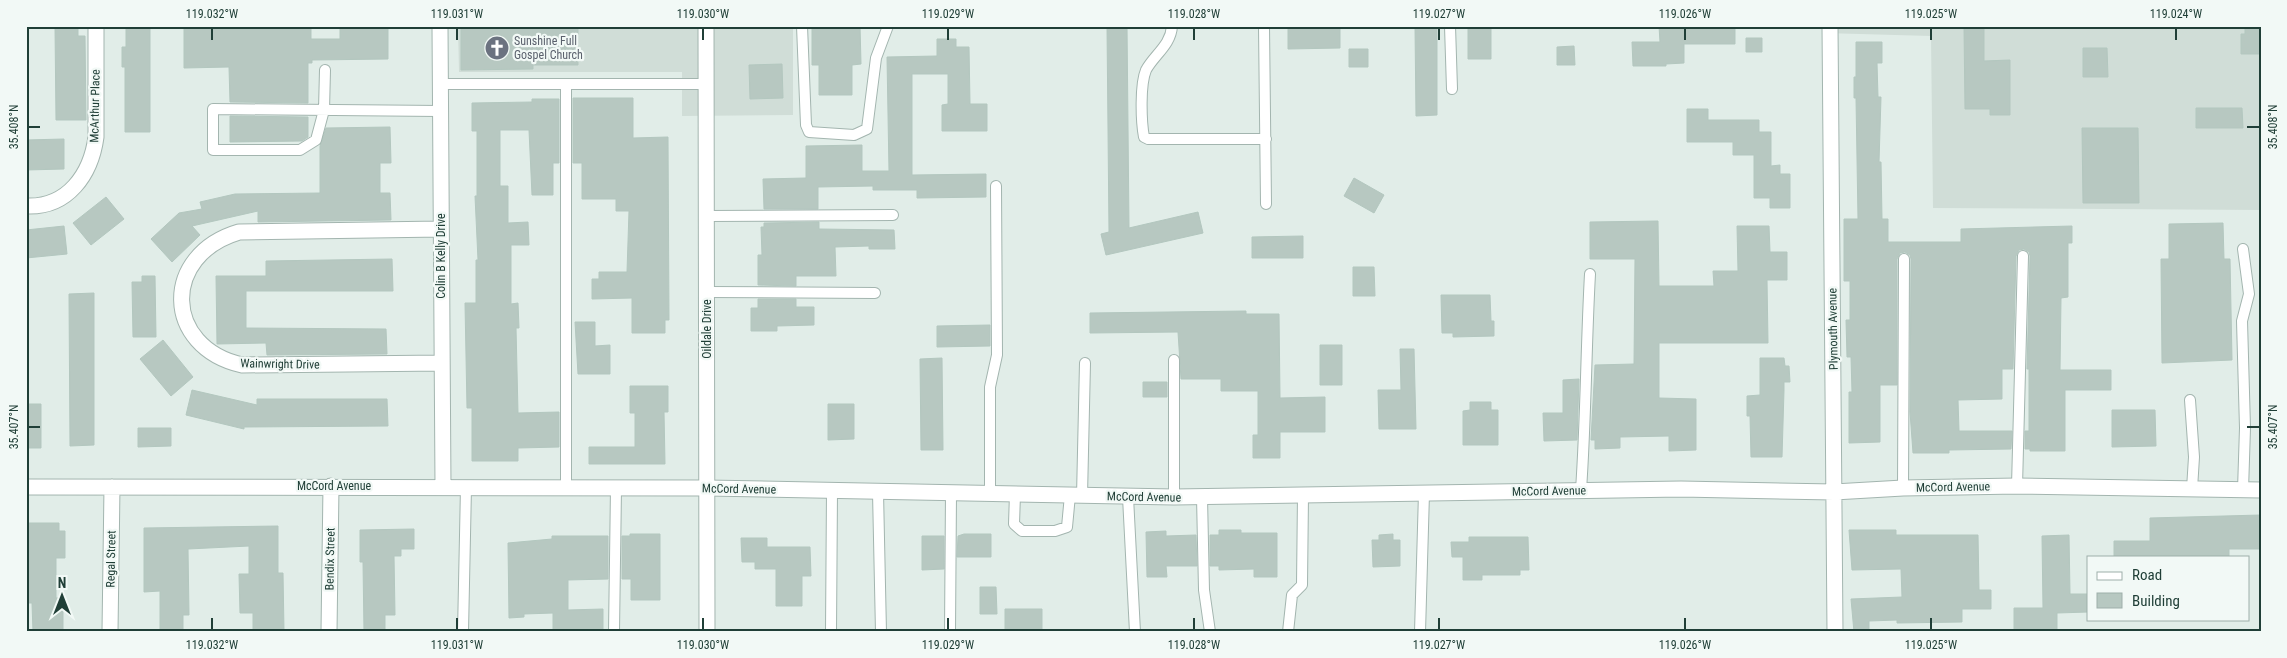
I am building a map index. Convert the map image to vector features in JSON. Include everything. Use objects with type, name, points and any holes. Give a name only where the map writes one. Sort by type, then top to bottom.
[{"type":"street","name":"McArthur Place","points":[[26,206],[47,203],[64,196],[78,184],[87,171],[94,155],[96,137],[96,26]]},
{"type":"street","name":"Colin B Kelly Drive","points":[[440,26],[443,486]]},
{"type":"street","name":"Oildale Drive","points":[[706,26],[707,632]]},
{"type":"street","name":"Plymouth Avenue","points":[[1830,26],[1835,632]]},
{"type":"street","name":"Wainwright Drive","points":[[441,229],[239,232],[214,242],[194,259],[186,274],[182,308],[196,340],[208,351],[224,361],[242,365],[442,363]]},
{"type":"street","name":"Bendix Street","points":[[329,632],[331,486]]},
{"type":"street","name":"McCord Avenue","points":[[26,487],[443,486],[707,488],[1128,497],[1681,489],[1834,492],[1903,488],[2017,486],[2261,490]]},
{"type":"street","name":"Regal Street","points":[[110,632],[112,487]]},
{"type":"lane","points":[[802,26],[806,125],[809,132],[854,135],[868,129],[876,58],[888,26]]},
{"type":"lane","points":[[1172,26],[1170,37],[1147,69],[1143,79],[1144,137],[1148,139],[1266,139]]},
{"type":"lane","points":[[1264,26],[1266,204]]},
{"type":"lane","points":[[1450,26],[1452,89]]},
{"type":"lane","points":[[325,70],[324,110],[316,140],[300,150],[213,150],[213,109],[324,110],[440,112]]},
{"type":"lane","points":[[440,84],[706,84]]},
{"type":"lane","points":[[566,84],[566,487]]},
{"type":"lane","points":[[990,494],[990,387],[997,355],[996,186]]},
{"type":"lane","points":[[707,216],[893,215]]},
{"type":"lane","points":[[2243,249],[2249,294],[2242,320],[2245,428],[2243,490]]},
{"type":"lane","points":[[2017,486],[2023,256]]},
{"type":"lane","points":[[1903,488],[1904,259]]},
{"type":"lane","points":[[1581,490],[1585,433],[1585,369],[1590,274]]},
{"type":"lane","points":[[707,292],[875,293]]},
{"type":"lane","points":[[1174,360],[1174,497]]},
{"type":"lane","points":[[1014,494],[1014,524],[1022,531],[1055,531],[1067,527],[1076,496],[1084,363]]},
{"type":"lane","points":[[2190,400],[2194,457],[2192,489]]},
{"type":"lane","points":[[463,632],[466,487]]},
{"type":"lane","points":[[614,632],[616,488]]},
{"type":"lane","points":[[831,632],[832,491]]},
{"type":"lane","points":[[878,492],[881,632]]},
{"type":"lane","points":[[950,632],[951,493]]},
{"type":"lane","points":[[1420,632],[1424,493]]},
{"type":"lane","points":[[1288,632],[1292,595],[1302,585],[1303,495]]},
{"type":"lane","points":[[1128,497],[1134,632]]},
{"type":"lane","points":[[1202,497],[1204,590],[1211,630]]},
{"type":"shaded area","points":[[458,26],[793,26],[793,115],[682,116],[682,72],[459,72]]},
{"type":"shaded area","points":[[1824,26],[2261,26],[2261,210],[1933,208],[1931,36],[1824,33]]},
{"type":"building","points":[[55,26],[78,26],[78,36],[85,36],[86,120],[56,120]]},
{"type":"building","points":[[126,26],[150,26],[150,132],[125,132],[125,67],[122,67],[122,47],[126,47]]},
{"type":"building","points":[[184,26],[311,26],[311,39],[340,39],[340,26],[388,26],[388,59],[312,60],[312,63],[308,63],[308,103],[230,102],[229,67],[184,68]]},
{"type":"building","name":"Sunshine Full Gospel Church","points":[[461,26],[578,26],[578,65],[533,65],[533,69],[461,70]]},
{"type":"building","points":[[812,26],[860,26],[861,64],[852,65],[852,95],[819,95],[819,65],[812,65]]},
{"type":"building","points":[[1107,26],[1127,26],[1129,228],[1198,212],[1203,233],[1106,255],[1101,234],[1109,232]]},
{"type":"building","points":[[1288,26],[1340,26],[1340,48],[1288,49]]},
{"type":"building","points":[[1415,26],[1437,26],[1437,115],[1416,116]]},
{"type":"building","points":[[1468,26],[1491,26],[1491,59],[1468,59]]},
{"type":"building","points":[[1659,26],[1735,26],[1735,44],[1684,44],[1684,63],[1666,64],[1666,66],[1633,66],[1632,42],[1660,42]]},
{"type":"building","points":[[1964,26],[1984,26],[1984,61],[2010,60],[2010,115],[1990,115],[1990,109],[1965,109]]},
{"type":"building","points":[[2245,26],[2261,26],[2261,54],[2241,54],[2241,34],[2245,34]]},
{"type":"building","points":[[1746,38],[1762,38],[1762,52],[1746,52]]},
{"type":"building","points":[[937,39],[956,39],[956,47],[969,47],[970,104],[987,104],[987,131],[942,131],[942,105],[948,104],[948,74],[912,74],[912,175],[986,174],[986,197],[917,198],[917,190],[873,190],[873,186],[818,187],[818,209],[764,209],[763,179],[806,178],[806,146],[862,145],[862,171],[889,171],[887,57],[937,56]]},
{"type":"building","points":[[1856,42],[1882,42],[1882,63],[1877,63],[1878,97],[1881,97],[1879,162],[1881,162],[1882,219],[1888,219],[1888,242],[1961,242],[1961,229],[2072,226],[2072,243],[2068,243],[2068,297],[2061,298],[2060,370],[2111,370],[2111,390],[2065,390],[2065,451],[2030,451],[2030,449],[2025,449],[2025,431],[2029,431],[2029,369],[2027,369],[2030,256],[2029,252],[2024,249],[2019,250],[2016,256],[2013,369],[2002,369],[2002,399],[1958,400],[1959,431],[2012,431],[2011,449],[1949,450],[1949,453],[1913,453],[1910,412],[1911,259],[1910,255],[1905,252],[1900,253],[1897,259],[1897,385],[1880,385],[1880,442],[1849,443],[1849,392],[1852,392],[1851,357],[1847,357],[1846,320],[1850,320],[1850,281],[1844,281],[1844,219],[1858,219],[1856,98],[1854,98]]},
{"type":"building","points":[[1574,46],[1575,65],[1557,65],[1557,47]]},
{"type":"building","points":[[2083,48],[2107,48],[2108,77],[2083,77]]},
{"type":"building","points":[[1349,49],[1368,49],[1368,67],[1349,67]]},
{"type":"building","points":[[782,64],[783,98],[750,99],[749,65]]},
{"type":"building","points":[[573,98],[633,98],[633,138],[668,137],[669,320],[665,320],[665,333],[632,333],[632,298],[592,299],[592,279],[599,279],[599,272],[627,272],[629,211],[616,211],[616,199],[582,199],[582,163],[573,163]]},
{"type":"building","points":[[532,99],[559,99],[559,163],[553,163],[553,195],[532,195],[529,130],[500,130],[500,186],[508,186],[508,223],[528,222],[529,245],[511,245],[511,304],[518,303],[519,328],[516,328],[518,413],[559,412],[559,447],[518,448],[518,461],[472,461],[472,408],[467,408],[465,303],[476,303],[476,260],[478,260],[475,196],[477,196],[477,131],[472,131],[472,103],[532,102]]},
{"type":"building","points":[[2196,108],[2242,108],[2243,128],[2196,128]]},
{"type":"building","points":[[1687,109],[1708,109],[1708,120],[1759,120],[1759,132],[1771,132],[1771,166],[1780,165],[1780,174],[1790,174],[1790,208],[1770,208],[1770,198],[1754,198],[1754,155],[1733,155],[1733,142],[1687,142]]},
{"type":"building","points":[[230,116],[308,117],[308,137],[302,141],[230,142]]},
{"type":"building","points":[[390,127],[391,163],[380,163],[380,193],[390,193],[391,220],[258,222],[258,211],[192,226],[200,235],[172,262],[151,239],[179,213],[202,209],[200,202],[235,194],[320,193],[320,146],[326,128]]},
{"type":"building","points":[[2082,128],[2138,128],[2139,203],[2083,203]]},
{"type":"building","points":[[64,139],[64,169],[26,170],[26,140]]},
{"type":"building","points":[[1354,178],[1384,195],[1374,213],[1344,196]]},
{"type":"building","points":[[106,197],[124,219],[91,245],[73,223]]},
{"type":"building","points":[[1658,221],[1659,286],[1714,286],[1713,271],[1738,271],[1737,226],[1769,226],[1770,252],[1787,252],[1787,280],[1767,280],[1768,343],[1659,343],[1659,398],[1696,399],[1696,450],[1669,451],[1669,436],[1620,437],[1620,448],[1595,449],[1595,440],[1591,440],[1595,365],[1634,364],[1635,259],[1590,259],[1590,222]]},
{"type":"building","points":[[819,222],[819,229],[894,230],[895,249],[869,249],[869,246],[835,247],[836,276],[796,276],[796,286],[758,285],[758,255],[762,255],[761,227],[764,227],[764,223]]},
{"type":"building","points":[[2223,223],[2224,259],[2230,259],[2232,360],[2162,363],[2161,259],[2169,259],[2169,224]]},
{"type":"building","points":[[64,226],[67,254],[26,258],[26,230]]},
{"type":"building","points":[[1303,236],[1303,258],[1252,258],[1252,237]]},
{"type":"building","points":[[392,259],[393,291],[246,291],[246,328],[386,329],[387,354],[267,355],[266,343],[217,344],[216,276],[266,276],[266,261]]},
{"type":"building","points":[[1353,267],[1374,267],[1375,296],[1353,296]]},
{"type":"building","points":[[142,276],[155,276],[156,337],[133,337],[132,282],[142,282]]},
{"type":"building","points":[[94,293],[94,445],[70,446],[69,294]]},
{"type":"building","points":[[1441,295],[1490,295],[1491,321],[1494,321],[1494,336],[1453,337],[1453,333],[1442,333]]},
{"type":"building","points":[[758,299],[796,299],[796,307],[814,307],[814,325],[777,326],[777,331],[751,331],[751,308],[758,308]]},
{"type":"building","points":[[1246,311],[1246,314],[1279,314],[1280,398],[1325,397],[1325,432],[1280,432],[1280,458],[1253,458],[1253,435],[1258,435],[1258,391],[1221,391],[1221,379],[1181,379],[1178,332],[1090,333],[1090,313]]},
{"type":"building","points":[[575,322],[595,322],[595,346],[610,345],[610,374],[578,374]]},
{"type":"building","points":[[990,325],[990,346],[937,347],[937,326]]},
{"type":"building","points":[[163,340],[193,377],[171,396],[140,359]]},
{"type":"building","points":[[1320,345],[1342,345],[1342,385],[1320,385]]},
{"type":"building","points":[[1400,349],[1414,349],[1416,429],[1379,429],[1378,390],[1401,390]]},
{"type":"building","points":[[942,358],[943,450],[921,450],[920,359]]},
{"type":"building","points":[[1760,358],[1784,358],[1785,366],[1789,366],[1790,382],[1784,382],[1782,457],[1751,457],[1750,416],[1747,416],[1747,396],[1760,395]]},
{"type":"building","points":[[1579,379],[1577,440],[1544,441],[1543,413],[1563,413],[1563,380]]},
{"type":"building","points":[[1143,382],[1167,382],[1167,397],[1143,397]]},
{"type":"building","points":[[630,386],[668,386],[668,412],[664,412],[665,464],[589,464],[589,447],[635,447],[635,413],[630,413]]},
{"type":"building","points":[[192,390],[257,405],[257,399],[387,399],[388,426],[244,427],[244,429],[186,415]]},
{"type":"building","points":[[1470,402],[1491,402],[1491,410],[1498,410],[1498,445],[1463,445],[1463,411],[1470,410]]},
{"type":"building","points":[[26,404],[41,404],[41,448],[26,448]]},
{"type":"building","points":[[828,404],[854,404],[854,439],[828,440]]},
{"type":"building","points":[[2112,410],[2155,410],[2156,446],[2112,447]]},
{"type":"building","points":[[138,428],[171,428],[171,446],[138,447]]},
{"type":"building","points":[[2261,515],[2261,549],[2229,549],[2229,556],[2114,556],[2114,541],[2150,541],[2150,518]]},
{"type":"building","points":[[26,523],[59,523],[59,531],[65,531],[65,558],[56,558],[56,598],[63,598],[63,632],[33,632],[32,603],[26,603]]},
{"type":"building","points":[[278,526],[278,573],[283,573],[284,632],[253,632],[253,613],[240,613],[239,574],[249,574],[249,546],[188,549],[189,615],[183,615],[183,632],[160,632],[160,591],[144,592],[144,528]]},
{"type":"building","points":[[414,529],[414,549],[401,549],[401,556],[394,556],[395,615],[385,615],[385,632],[364,632],[363,562],[360,562],[360,530]]},
{"type":"building","points":[[1219,530],[1241,530],[1241,533],[1277,533],[1277,577],[1254,577],[1254,569],[1219,570],[1219,566],[1210,566],[1210,535],[1219,535]]},
{"type":"building","points":[[1849,530],[1896,530],[1896,535],[1978,535],[1979,590],[1991,590],[1991,609],[1962,609],[1962,622],[1897,623],[1897,620],[1869,621],[1869,632],[1854,632],[1851,599],[1902,597],[1901,569],[1852,570]]},
{"type":"building","points":[[1166,531],[1166,536],[1196,535],[1197,566],[1166,566],[1167,577],[1147,577],[1146,532]]},
{"type":"building","points":[[630,534],[660,534],[660,600],[631,600],[631,579],[622,579],[622,536],[630,536]]},
{"type":"building","points":[[964,534],[991,534],[991,557],[957,557],[958,536]]},
{"type":"building","points":[[1393,534],[1393,540],[1400,540],[1400,566],[1373,567],[1372,540],[1379,540],[1379,535]]},
{"type":"building","points":[[2069,535],[2070,594],[2087,594],[2087,612],[2057,613],[2057,632],[2014,632],[2014,608],[2043,608],[2042,536]]},
{"type":"building","points":[[552,536],[608,536],[608,579],[568,580],[568,610],[603,609],[603,630],[553,632],[553,613],[524,614],[524,617],[509,618],[508,543],[552,539]]},
{"type":"building","points":[[922,536],[944,536],[944,569],[922,570]]},
{"type":"building","points":[[1469,537],[1528,537],[1529,570],[1520,570],[1520,575],[1482,575],[1482,580],[1463,580],[1463,557],[1452,557],[1451,542],[1469,542]]},
{"type":"building","points":[[741,538],[767,538],[767,547],[810,547],[811,576],[802,576],[802,606],[776,606],[776,569],[755,569],[755,562],[742,562]]},
{"type":"building","points":[[980,587],[996,587],[997,614],[980,614]]},
{"type":"building","points":[[1005,609],[1042,609],[1042,632],[1005,632]]},
{"type":"place","name":"Sunshine Full Gospel Church","points":[[497,48]]}]
